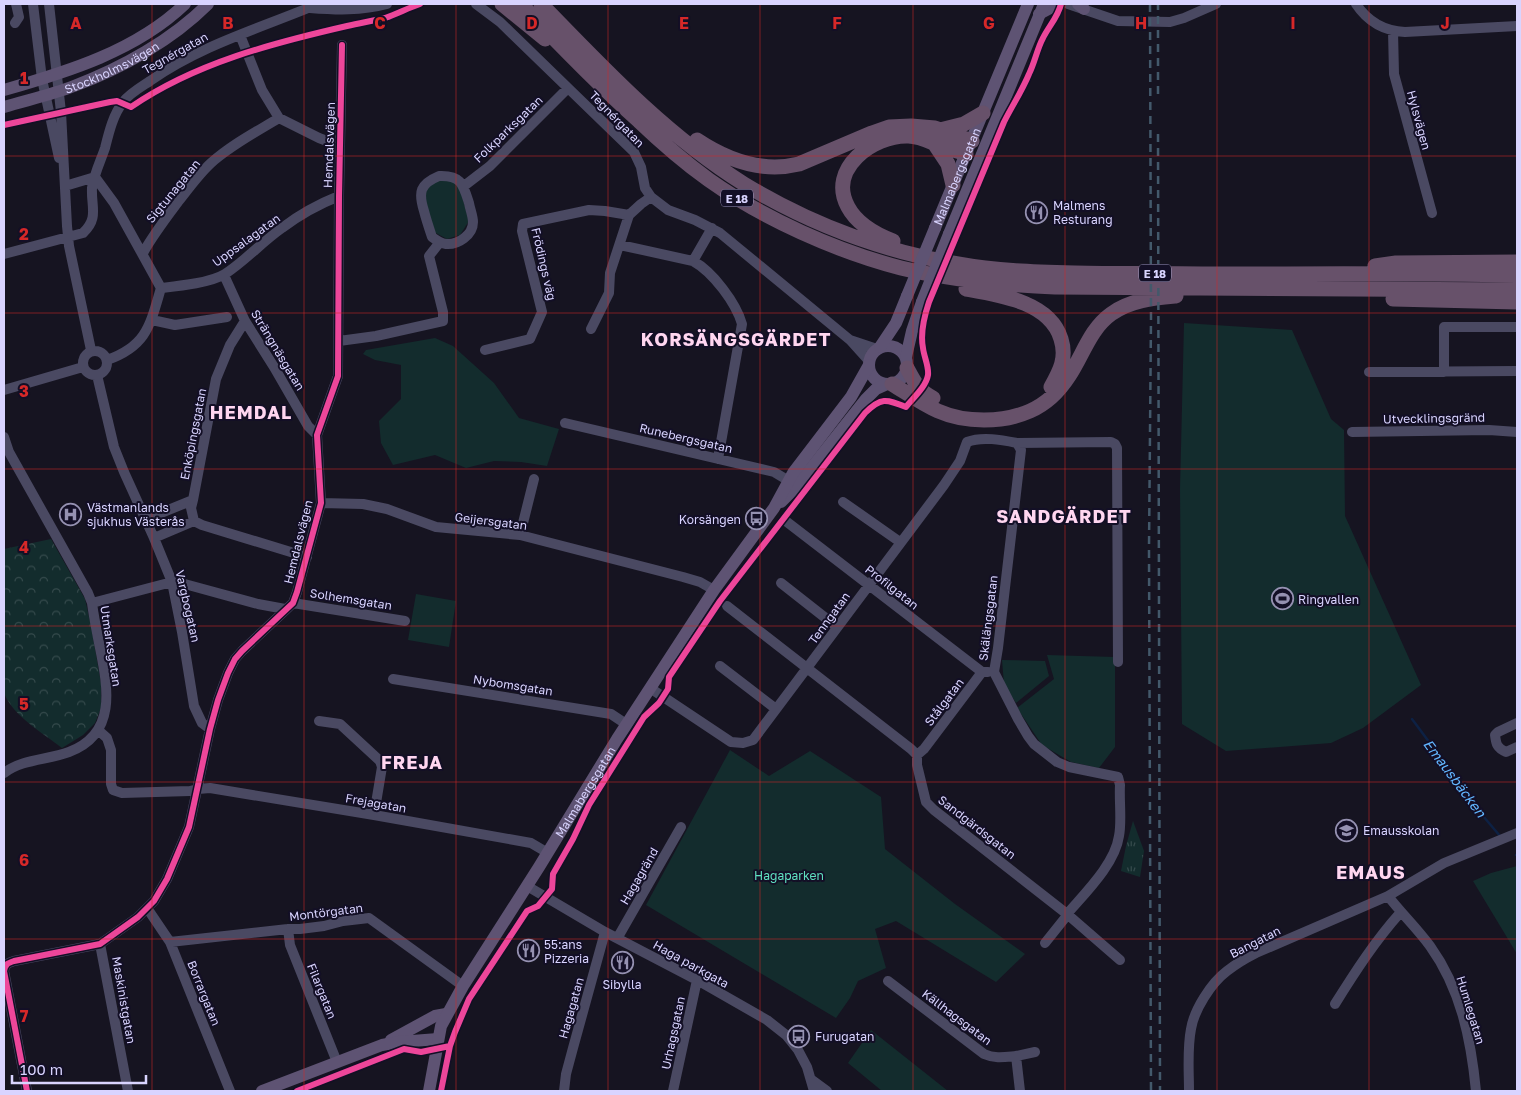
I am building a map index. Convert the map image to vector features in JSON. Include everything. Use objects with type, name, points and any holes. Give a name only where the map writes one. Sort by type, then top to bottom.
[{"type":"highway","name":"E 18","points":[[502,4],[561,52],[568,52]]},
{"type":"highway","name":"E 18","points":[[521,4],[617,101],[657,138],[709,180],[748,205],[803,232],[836,246],[901,268],[991,283],[1023,286],[1517,290]]},
{"type":"highway","name":"E 18","points":[[541,4],[621,85],[681,138],[718,166],[747,185],[814,221],[869,242],[906,253],[959,264],[1031,272],[1517,275]]},
{"type":"highway","name":"E 18","points":[[621,85],[633,85],[678,127],[707,146],[741,162],[760,166],[799,164],[889,127],[911,126],[937,137],[953,149],[976,150]]},
{"type":"highway","points":[[953,185],[948,164],[937,137],[983,113]]},
{"type":"highway","name":"E 18","points":[[906,253],[899,243],[876,233],[858,221],[847,207],[844,184],[845,174],[858,155],[872,144],[906,136],[937,137]]},
{"type":"highway","name":"E 18","points":[[1327,274],[1396,263],[1517,262]]},
{"type":"highway","name":"E 18","points":[[907,363],[917,387],[922,392],[953,406],[980,410],[996,411],[1017,407],[1031,401],[1050,387],[1059,373],[1063,361],[1063,345],[1059,331],[1051,320],[1041,312],[1024,304],[984,292],[952,286],[945,276]]},
{"type":"highway","name":"E 18","points":[[890,384],[938,412],[958,418],[999,420],[1021,414],[1036,408],[1059,390],[1094,331],[1110,314],[1134,303],[1184,295],[1199,288]]},
{"type":"highway","name":"E 18","points":[[1316,289],[1340,296],[1517,302]]},
{"type":"main road","name":"Stockholmsvägen","points":[[4,90],[56,75],[90,62],[152,30],[185,4]]},
{"type":"main road","name":"Stockholmsvägen","points":[[4,107],[73,87],[102,74],[162,41],[185,25],[208,4]]},
{"type":"main road","name":"Malmabergsgatan","points":[[879,348],[896,323],[953,185],[976,150],[983,113],[1028,4]]},
{"type":"main road","points":[[1041,9],[1058,4]]},
{"type":"main road","name":"Malmabergsgatan","points":[[907,363],[912,331],[949,234],[976,150],[1041,9]]},
{"type":"main road","points":[[892,346],[899,348],[907,363],[905,375],[899,381],[890,384],[878,381],[872,376],[869,363],[872,354],[879,348],[892,346]]},
{"type":"main road","name":"Malmabergsgatan","points":[[430,1091],[438,1039],[446,1014],[548,853],[626,724],[714,590],[793,483],[851,398],[869,363]]},
{"type":"main road","name":"Malmabergsgatan","points":[[793,483],[866,398],[876,389],[890,384]]},
{"type":"main road","points":[[262,1091],[286,1087],[336,1062],[382,1045],[435,1016],[446,1014]]},
{"type":"main road","points":[[382,1045],[438,1039]]},
{"type":"street","points":[[15,23],[19,17],[16,4]]},
{"type":"street","points":[[33,4],[42,79],[65,186]]},
{"type":"street","points":[[49,4],[58,91],[68,238],[91,350]]},
{"type":"street","points":[[314,6],[338,10],[373,8],[387,4]]},
{"type":"street","name":"Tegnérgatan","points":[[476,4],[500,22],[634,152],[641,167],[645,188],[651,197]]},
{"type":"street","points":[[1068,4],[1081,6],[1118,21],[1170,22],[1216,4]]},
{"type":"street","points":[[1356,4],[1366,16],[1380,27],[1392,32],[1517,26]]},
{"type":"street","name":"Tegnérgatan","points":[[68,238],[83,233],[90,227],[94,208],[92,187],[114,118],[129,96],[155,77],[197,53],[314,6]]},
{"type":"street","name":"Hylsvägen","points":[[1392,32],[1394,74],[1432,213]]},
{"type":"street","points":[[240,35],[262,90],[279,118]]},
{"type":"street","name":"Hemdalsvägen","points":[[5,966],[8,962],[100,944],[147,908],[162,889],[189,827],[210,729],[228,673],[235,659],[289,606],[297,592],[308,557],[321,503],[316,435],[338,376],[342,45]]},
{"type":"street","name":"Folkparksgatan","points":[[464,186],[490,166],[568,88]]},
{"type":"street","name":"Hemdalsvägen","points":[[279,118],[340,146]]},
{"type":"street","name":"Sigtunagatan","points":[[143,253],[148,242],[212,162],[279,118]]},
{"type":"street","points":[[439,176],[451,176],[464,186],[473,223],[471,230],[453,244],[440,242],[432,238],[420,197],[423,188],[430,180],[439,176]]},
{"type":"street","points":[[65,186],[95,178],[114,203],[162,288],[152,320],[141,340],[124,353],[107,360]]},
{"type":"street","name":"Uppsalagatan","points":[[162,288],[190,284],[224,275],[283,227],[339,196]]},
{"type":"street","points":[[591,329],[609,292],[610,273],[629,215],[651,197],[668,210],[712,228],[743,251],[850,340],[869,363]]},
{"type":"street","name":"Frödings väg","points":[[485,350],[530,339],[542,312],[522,231],[523,224],[589,210],[629,215]]},
{"type":"street","points":[[693,261],[712,228]]},
{"type":"street","points":[[4,254],[68,238]]},
{"type":"street","points":[[339,341],[385,334],[443,321],[443,312],[429,256],[440,242]]},
{"type":"street","points":[[620,245],[693,261],[700,265],[714,278],[739,314],[742,324],[718,459]]},
{"type":"street","name":"Strängnäsgatan","points":[[224,275],[245,321],[308,426],[316,435]]},
{"type":"street","points":[[152,320],[175,325],[227,317]]},
{"type":"street","name":"Enköpingsgatan","points":[[194,521],[193,500],[216,379],[230,345],[245,321]]},
{"type":"street","points":[[1444,372],[1444,327],[1517,327]]},
{"type":"street","points":[[850,340],[879,348]]},
{"type":"street","points":[[91,350],[101,351],[107,360],[107,367],[101,374],[88,373],[83,367],[83,358],[91,350]]},
{"type":"street","points":[[4,390],[83,367]]},
{"type":"street","points":[[1369,372],[1517,372]]},
{"type":"street","name":"Vargbogatan","points":[[97,375],[114,447],[172,582],[194,706],[202,723],[210,729]]},
{"type":"street","name":"Runebergsgatan","points":[[565,423],[774,472],[793,483]]},
{"type":"street","name":"Utvecklingsgränd","points":[[1352,432],[1489,430],[1517,432]]},
{"type":"street","name":"Utmarksgatan","points":[[4,437],[9,452],[92,602],[105,674],[107,703],[103,721],[98,730]]},
{"type":"street","name":"Tenngatan","points":[[650,688],[731,742],[743,743],[753,740],[949,477],[960,461],[967,442],[974,439],[1017,443]]},
{"type":"street","points":[[1017,443],[1111,442],[1117,448],[1118,662]]},
{"type":"street","name":"Skälängsgatan","points":[[1017,443],[1021,450],[994,672],[1028,736],[1040,748],[1057,762],[1069,767],[1080,771],[1118,777],[1120,785],[1119,836],[1116,848],[1103,870],[1045,943]]},
{"type":"street","points":[[520,535],[534,479]]},
{"type":"street","points":[[146,519],[193,500]]},
{"type":"street","points":[[843,502],[900,542]]},
{"type":"street","name":"Geijersgatan","points":[[321,503],[363,504],[387,509],[436,527],[520,535],[683,577],[700,582],[714,590]]},
{"type":"street","points":[[154,538],[194,521],[308,557]]},
{"type":"street","name":"Profilgatan","points":[[787,522],[982,672]]},
{"type":"street","name":"Solhemsgatan","points":[[92,602],[172,582],[181,582],[258,604],[289,606],[405,621]]},
{"type":"street","points":[[782,583],[837,627]]},
{"type":"street","points":[[727,606],[917,755]]},
{"type":"street","points":[[720,666],[776,709]]},
{"type":"street","points":[[982,672],[994,672]]},
{"type":"street","name":"Stålgatan","points":[[917,755],[924,749],[982,672]]},
{"type":"street","name":"Nybomsgatan","points":[[393,679],[611,714],[626,724]]},
{"type":"street","points":[[319,721],[340,724],[380,761],[382,767],[374,815]]},
{"type":"street","points":[[1517,723],[1495,735],[1500,749],[1506,752],[1517,747]]},
{"type":"street","points":[[4,773],[20,764],[67,753],[78,748],[98,730],[107,738],[111,750],[112,790],[122,793],[198,788]]},
{"type":"street","name":"Sandgärdsgatan","points":[[917,755],[920,781],[926,802],[1067,914],[1120,960]]},
{"type":"street","name":"Frejagatan","points":[[198,788],[210,788],[374,815],[531,843],[548,853]]},
{"type":"street","name":"Hagagränd","points":[[618,938],[682,827]]},
{"type":"street","name":"Bangatan","points":[[1189,1091],[1191,1029],[1199,1008],[1211,988],[1225,972],[1256,953],[1388,896],[1444,863],[1517,833]]},
{"type":"street","name":"Haga parkgata","points":[[527,886],[605,932],[697,980],[767,1020],[786,1035],[798,1050],[808,1067],[814,1091]]},
{"type":"street","name":"Humlegatan","points":[[1388,896],[1400,913],[1430,945],[1452,984],[1467,1029],[1473,1059],[1476,1091]]},
{"type":"street","name":"Borrargatan","points":[[147,908],[170,942],[230,1091]]},
{"type":"street","points":[[1336,1004],[1365,957],[1400,913]]},
{"type":"street","name":"Montörgatan","points":[[170,942],[308,928],[369,918],[463,986]]},
{"type":"street","name":"Filargatan","points":[[288,929],[290,945],[336,1062]]},
{"type":"street","name":"Hagagatan","points":[[564,1091],[566,1074],[605,932]]},
{"type":"street","name":"Maskinistgatan","points":[[100,944],[128,1091]]},
{"type":"street","points":[[5,966],[4,971],[27,1091]]},
{"type":"street","name":"Urhagsgatan","points":[[673,1091],[697,980]]},
{"type":"street","name":"Källhagsgatan","points":[[888,981],[984,1054],[991,1058],[1016,1056]]},
{"type":"street","points":[[1020,1091],[1016,1056],[1035,1052]]},
{"type":"street","points":[[812,1080],[828,1091]]},
{"type":"green space","points":[[448,178],[459,185],[469,221],[460,235],[447,239],[434,232],[424,198],[429,183]]},
{"type":"green space","name":"Ringvallen","points":[[1184,323],[1292,330],[1331,419],[1344,430],[1345,516],[1421,685],[1363,728],[1331,743],[1226,751],[1182,724],[1180,489]]},
{"type":"green space","points":[[435,338],[453,346],[494,383],[519,418],[559,429],[547,466],[521,462],[494,461],[466,468],[435,455],[393,465],[381,443],[379,421],[401,399],[401,365],[375,360],[363,354],[366,350]]},
{"type":"green space","points":[[51,539],[85,599],[101,683],[101,708],[95,723],[83,735],[62,748],[21,716],[8,701],[4,693],[4,549]]},
{"type":"green space","points":[[416,594],[456,601],[449,647],[408,640]]},
{"type":"green space","points":[[1047,655],[1115,657],[1115,747],[1099,768],[1071,762],[1042,745],[1017,708],[1054,679]]},
{"type":"green space","points":[[1002,660],[1045,661],[1049,676],[1016,703],[1004,684]]},
{"type":"green space","name":"Hagaparken","points":[[730,750],[769,776],[810,751],[881,797],[885,849],[955,904],[1025,954],[996,982],[896,921],[875,929],[886,968],[858,981],[850,998],[836,1018],[646,905]]},
{"type":"green space","points":[[1133,821],[1144,851],[1140,877],[1121,871]]},
{"type":"green space","points":[[1517,866],[1517,954],[1473,881],[1491,873]]},
{"type":"green space","points":[[871,1030],[948,1091],[882,1091],[848,1063]]},
{"type":"waterway","name":"Emausbäcken","points":[[1412,719],[1441,758],[1461,790],[1500,836]]},
{"type":"railway","points":[[1150,4],[1151,318],[1149,549],[1151,1091]]},
{"type":"railway","points":[[1158,4],[1158,94]]},
{"type":"railway","points":[[1158,134],[1160,1091]]},
{"type":"cycle path","points":[[4,125],[117,101],[131,107],[181,78],[235,56],[263,47],[385,18],[420,4]]},
{"type":"cycle path","points":[[441,1091],[450,1046],[469,999],[527,911],[538,906],[552,889],[553,874],[573,839],[589,805],[644,717],[659,703],[668,689],[669,677],[720,601],[865,413],[875,404],[884,401],[906,407],[925,384],[928,372],[922,342],[922,331],[929,302],[1004,122],[1026,80],[1041,42],[1056,17],[1061,4]]},
{"type":"cycle path","points":[[27,1091],[4,971],[5,967],[8,963],[14,961],[100,944],[138,917],[154,901],[167,879],[189,827],[210,729],[228,673],[235,659],[242,651],[293,603],[297,592],[321,503],[317,435],[338,376],[342,45]]},
{"type":"cycle path","points":[[297,1091],[404,1049],[421,1052],[450,1046]]},
{"type":"place","name":"Malmens Resturang","points":[[1037,212]]},
{"type":"place","name":"Västmanlands sjukhus Västerås","points":[[71,514]]},
{"type":"place","name":"Korsängen","points":[[757,519]]},
{"type":"place","name":"Ringvallen","points":[[1282,599]]},
{"type":"place","name":"Emausskolan","points":[[1347,830]]},
{"type":"place","name":"55:ans Pizzeria","points":[[528,951]]},
{"type":"place","name":"Sibylla","points":[[622,963]]},
{"type":"place","name":"Furugatan","points":[[799,1036]]},
{"type":"district","name":"KORSÄNGSGÄRDET","points":[[736,339]]},
{"type":"district","name":"HEMDAL","points":[[251,412]]},
{"type":"district","name":"SANDGÄRDET","points":[[1064,516]]},
{"type":"district","name":"FREJA","points":[[412,762]]},
{"type":"district","name":"EMAUS","points":[[1371,872]]}]
